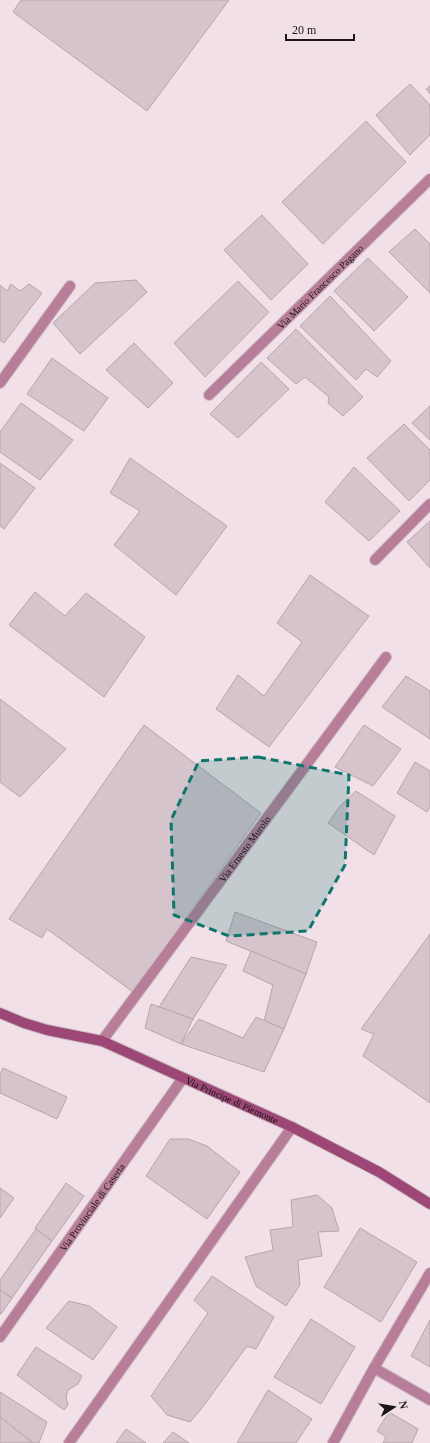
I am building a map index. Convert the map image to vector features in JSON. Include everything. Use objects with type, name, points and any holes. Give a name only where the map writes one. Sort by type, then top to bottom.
[{"type":"main road","name":"Via Principe di Piemonte","points":[[0,1013],[24,1023],[47,1030],[102,1041],[292,1127],[379,1172],[430,1204]]},
{"type":"street","name":"Via Mario Francesco Pagano","points":[[209,395],[430,179]]},
{"type":"street","points":[[0,383],[70,286]]},
{"type":"street","points":[[375,560],[430,504]]},
{"type":"street","name":"Via Ernesto Murolo","points":[[102,1041],[386,658]]},
{"type":"street","name":"Via Provinciale di Caserta","points":[[0,1337],[183,1078]]},
{"type":"street","points":[[69,1443],[292,1127]]},
{"type":"street","points":[[333,1443],[374,1368],[430,1273]]},
{"type":"street","points":[[374,1368],[430,1400]]},
{"type":"highlighted area","points":[[258,757],[349,775],[345,865],[308,931],[229,936],[174,915],[171,820],[199,761]]},
{"type":"building","points":[[21,0],[229,0],[147,111],[13,12]]},
{"type":"building","points":[[410,84],[430,105],[430,135],[410,155],[376,115]]},
{"type":"building","points":[[430,86],[430,94],[426,89]]},
{"type":"building","points":[[366,121],[406,162],[323,244],[282,202]]},
{"type":"building","points":[[262,215],[308,264],[271,300],[224,250]]},
{"type":"building","points":[[415,229],[430,244],[430,293],[389,252]]},
{"type":"building","points":[[368,258],[408,297],[374,331],[334,291]]},
{"type":"building","points":[[136,280],[147,292],[80,354],[53,323],[95,283]]},
{"type":"building","points":[[238,281],[269,312],[205,377],[174,343]]},
{"type":"building","points":[[11,284],[20,291],[29,284],[42,293],[4,343],[0,340],[0,285],[7,291]]},
{"type":"building","points":[[330,296],[391,361],[377,377],[366,369],[356,380],[300,326]]},
{"type":"building","points":[[296,329],[363,397],[343,416],[328,403],[329,397],[305,377],[296,384],[267,358]]},
{"type":"building","points":[[134,343],[173,383],[148,408],[106,370]]},
{"type":"building","points":[[52,358],[108,398],[84,431],[27,394]]},
{"type":"building","points":[[261,362],[289,389],[238,438],[210,414]]},
{"type":"building","points":[[21,403],[73,440],[40,480],[0,452],[0,432]]},
{"type":"building","points":[[430,406],[430,440],[412,423]]},
{"type":"building","points":[[404,424],[430,450],[430,480],[409,501],[367,458]]},
{"type":"building","points":[[130,458],[227,526],[176,595],[114,545],[140,511],[110,493]]},
{"type":"building","points":[[0,463],[35,488],[4,529],[0,526]]},
{"type":"building","points":[[354,467],[400,511],[369,541],[325,502]]},
{"type":"building","points":[[430,521],[430,568],[407,542]]},
{"type":"building","points":[[310,575],[369,616],[269,747],[216,709],[238,675],[264,696],[302,642],[277,623]]},
{"type":"building","points":[[35,592],[65,616],[86,593],[145,637],[104,697],[9,625]]},
{"type":"building","points":[[406,676],[430,691],[430,739],[382,707]]},
{"type":"building","points":[[0,699],[66,749],[20,797],[0,782]]},
{"type":"building","points":[[144,725],[261,813],[133,992],[47,929],[42,938],[9,919]]},
{"type":"building","points":[[364,725],[401,749],[373,786],[335,767]]},
{"type":"building","points":[[415,762],[430,771],[430,807],[427,812],[397,793]]},
{"type":"building","points":[[356,791],[395,816],[374,855],[328,823],[340,806]]},
{"type":"building","points":[[235,912],[317,942],[306,974],[226,941]]},
{"type":"building","points":[[430,934],[430,1103],[363,1056],[374,1034],[361,1029]]},
{"type":"building","points":[[251,951],[306,974],[284,1029],[264,1021],[273,985],[243,971]]},
{"type":"building","points":[[191,957],[227,965],[193,1019],[159,1007]]},
{"type":"building","points":[[151,1004],[193,1019],[181,1044],[145,1028]]},
{"type":"building","points":[[256,1017],[284,1029],[264,1072],[181,1044],[199,1019],[243,1038]]},
{"type":"building","points":[[3,1068],[67,1097],[57,1119],[0,1093],[0,1074]]},
{"type":"building","points":[[170,1139],[188,1139],[207,1146],[240,1172],[207,1219],[146,1176]]},
{"type":"building","points":[[66,1183],[84,1196],[52,1241],[35,1228]]},
{"type":"building","points":[[0,1188],[14,1198],[0,1218]]},
{"type":"building","points":[[317,1195],[332,1208],[339,1231],[318,1232],[322,1256],[298,1260],[300,1285],[286,1306],[256,1286],[245,1257],[273,1250],[270,1230],[293,1227],[291,1200]]},
{"type":"building","points":[[360,1228],[417,1262],[381,1322],[324,1287]]},
{"type":"building","points":[[36,1229],[52,1241],[12,1298],[0,1290],[0,1280]]},
{"type":"building","points":[[212,1276],[274,1317],[256,1349],[247,1346],[190,1422],[167,1415],[151,1396],[208,1313],[194,1300]]},
{"type":"building","points":[[0,1290],[12,1298],[1,1314],[0,1314]]},
{"type":"building","points":[[69,1301],[89,1306],[117,1327],[93,1360],[46,1328]]},
{"type":"building","points":[[311,1319],[355,1347],[321,1404],[274,1377]]},
{"type":"building","points":[[430,1320],[430,1367],[411,1356]]},
{"type":"building","points":[[36,1347],[82,1376],[78,1384],[68,1390],[66,1397],[68,1405],[64,1410],[17,1375]]},
{"type":"building","points":[[268,1390],[312,1419],[296,1443],[237,1443]]},
{"type":"building","points":[[0,1392],[47,1422],[39,1443],[33,1443],[0,1417]]},
{"type":"building","points":[[389,1412],[418,1429],[412,1443],[383,1443],[386,1437],[377,1431]]},
{"type":"building","points":[[0,1417],[33,1443],[0,1443]]},
{"type":"building","points":[[126,1429],[146,1443],[116,1443]]},
{"type":"building","points":[[173,1432],[189,1443],[163,1443]]}]
